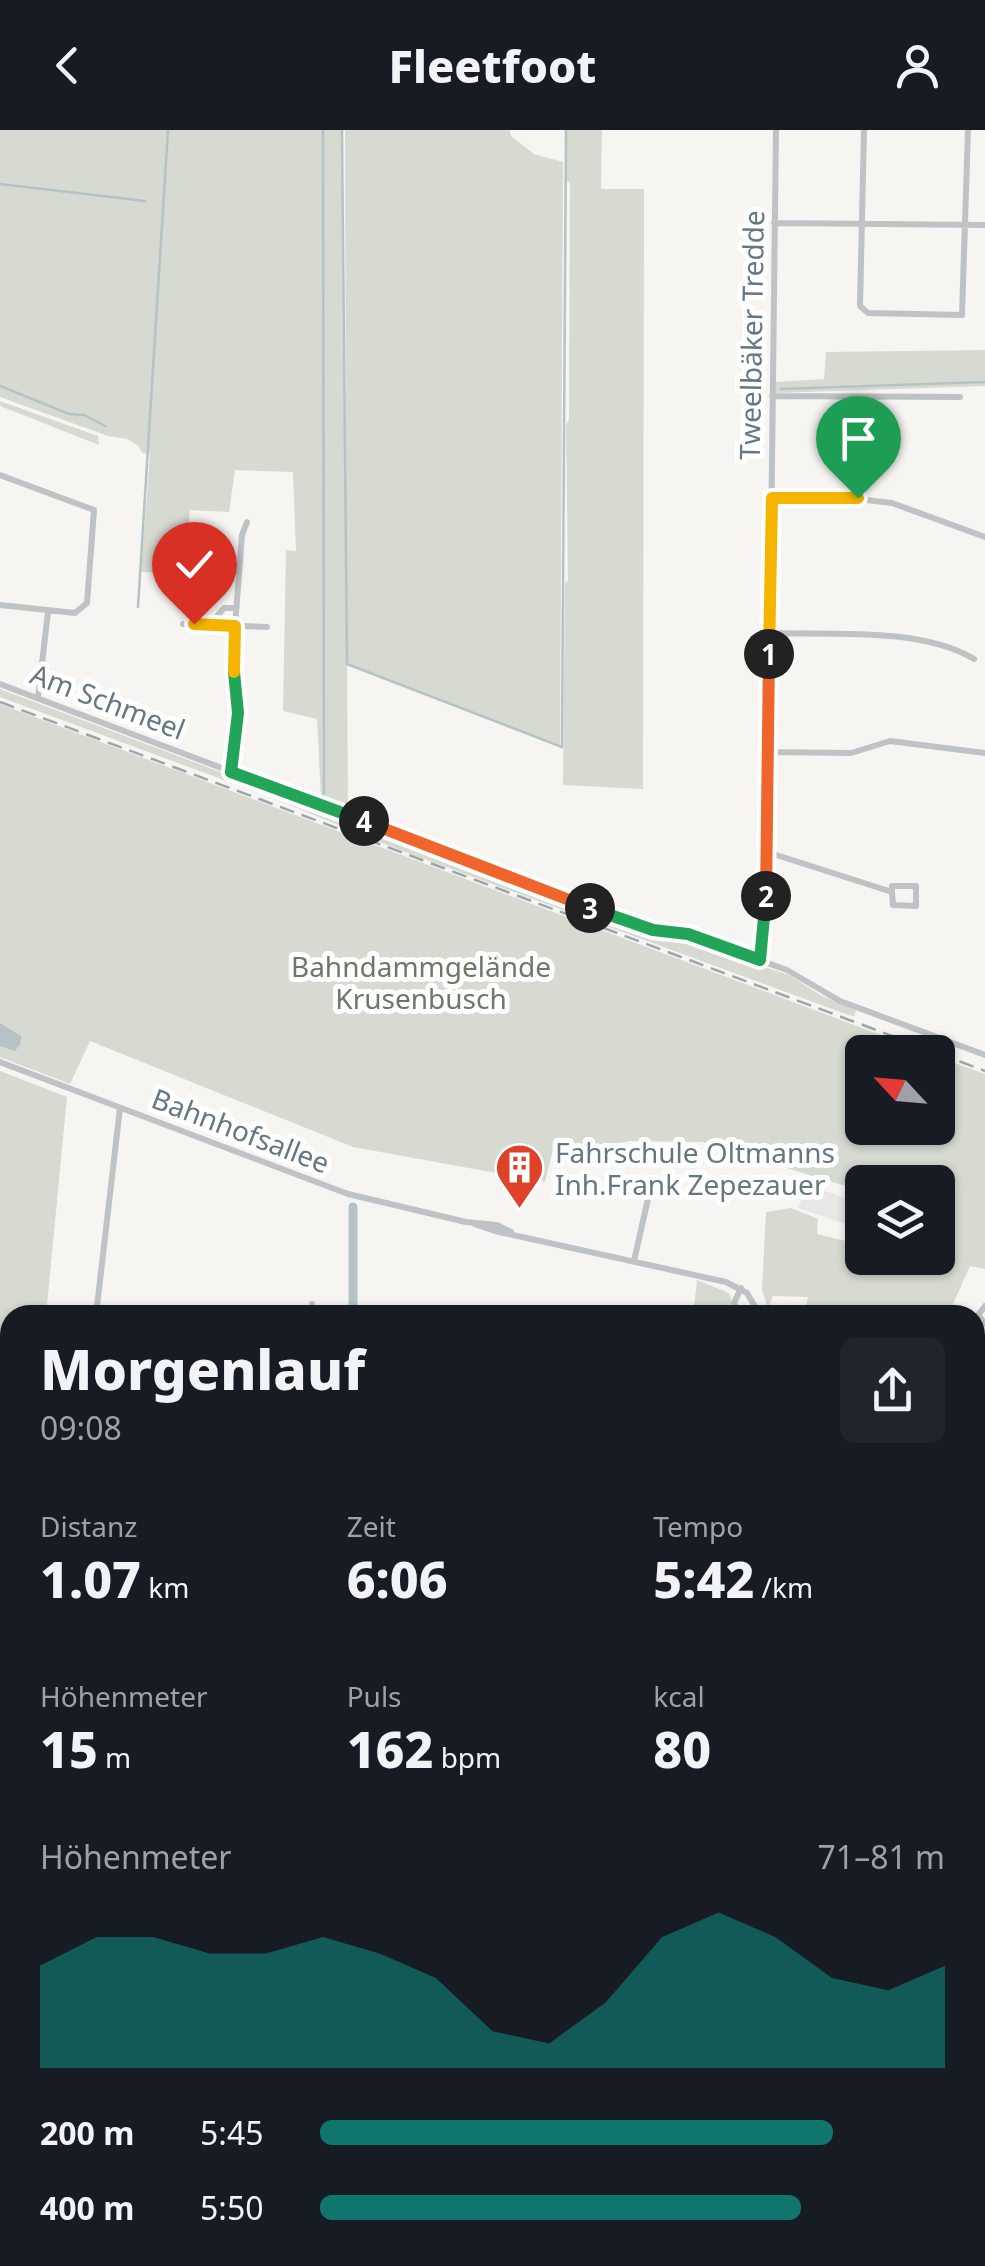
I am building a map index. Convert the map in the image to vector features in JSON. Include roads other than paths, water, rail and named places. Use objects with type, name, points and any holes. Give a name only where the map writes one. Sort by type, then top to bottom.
[{"type":"street","name":"Tweelbäker Tredde","points":[[760,960],[766,926],[768,852],[776,130]]},
{"type":"street","points":[[864,130],[860,306],[864,312],[944,315],[962,315],[968,130]]},
{"type":"street","points":[[774,222],[985,225]]},
{"type":"street","points":[[772,396],[960,397]]},
{"type":"street","points":[[0,475],[94,510],[87,603],[75,614],[0,605]]},
{"type":"street","points":[[772,498],[858,498],[892,503],[985,537]]},
{"type":"street","points":[[231,772],[238,713],[234,692],[236,608],[242,535],[247,522]]},
{"type":"street","points":[[218,625],[218,615],[224,608],[236,608]]},
{"type":"street","points":[[38,698],[48,612]]},
{"type":"street","points":[[183,624],[268,627]]},
{"type":"street","points":[[769,633],[907,638],[959,650],[974,659]]},
{"type":"street","name":"Am Schmeel","points":[[0,684],[607,914],[653,930],[688,934],[787,970],[840,1001],[985,1055]]},
{"type":"street","points":[[768,752],[852,753],[890,740],[985,754]]},
{"type":"street","points":[[768,852],[892,892]]},
{"type":"street","points":[[892,886],[916,886],[916,906],[893,905],[892,892],[892,886]]},
{"type":"street","name":"Bahnhofsallee","points":[[0,1062],[348,1194],[472,1223],[497,1225],[511,1232],[744,1291]]},
{"type":"street","points":[[97,1305],[120,1108]]},
{"type":"street","points":[[634,1261],[650,1190]]},
{"type":"street","points":[[735,1305],[744,1291],[753,1305]]},
{"type":"waterway","points":[[138,607],[168,130]]},
{"type":"waterway","points":[[323,130],[324,795]]},
{"type":"waterway","points":[[342,130],[347,664],[562,747],[566,130]]},
{"type":"waterway","points":[[0,184],[145,201]]},
{"type":"waterway","points":[[781,389],[985,382]]},
{"type":"waterway","points":[[0,386],[105,426]]},
{"type":"waterway","points":[[353,1207],[353,1305]]},
{"type":"railway","points":[[0,702],[890,1035]]},
{"type":"railway","points":[[955,1060],[985,1071]]},
{"type":"place","name":"Fahrschule Oltmanns Inh.Frank Zepezauer","points":[[520,1210]]},
{"type":"park label","name":"Bahndammgelände Krusenbusch","points":[[421,982]]}]
